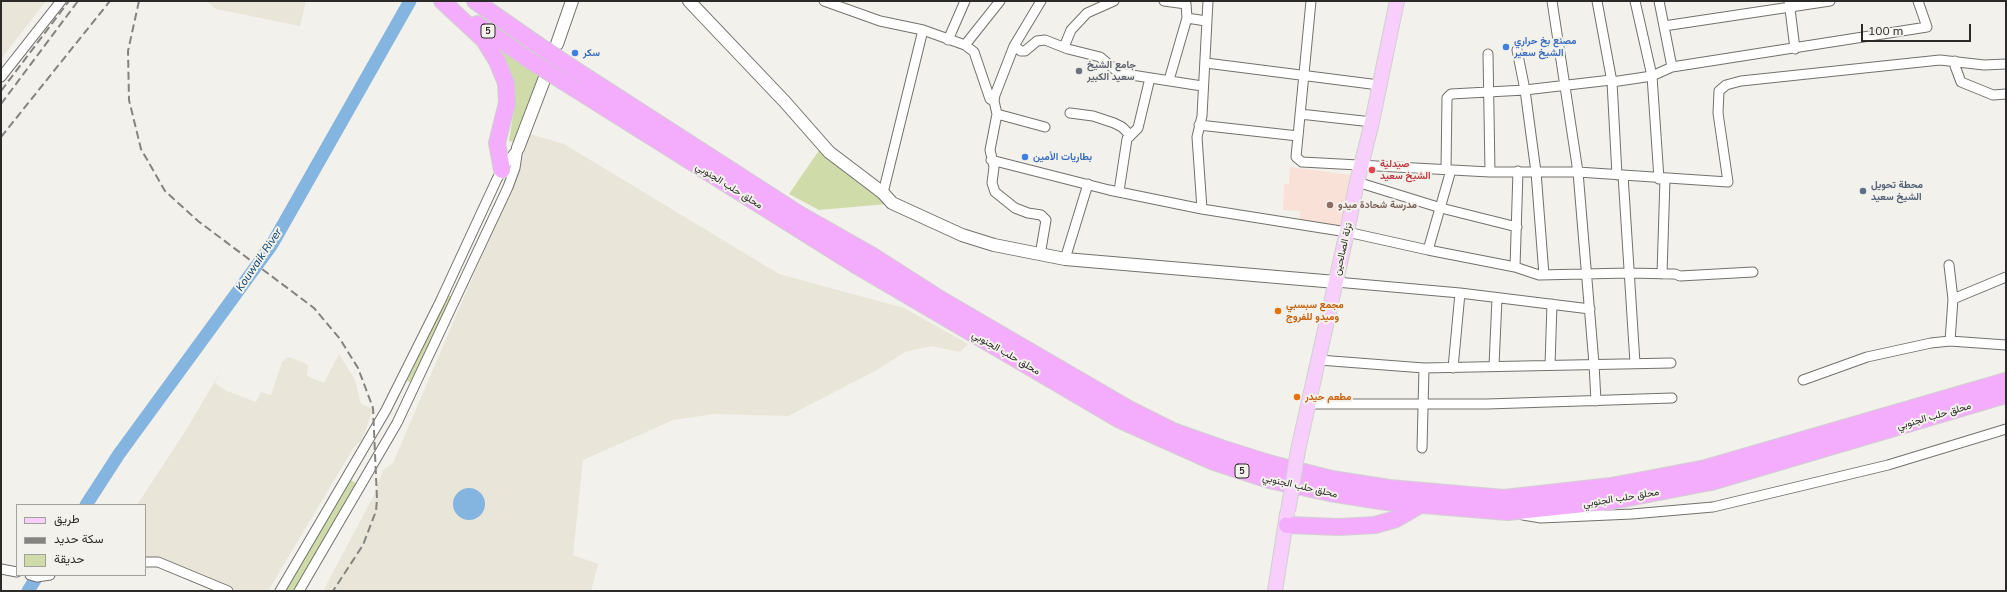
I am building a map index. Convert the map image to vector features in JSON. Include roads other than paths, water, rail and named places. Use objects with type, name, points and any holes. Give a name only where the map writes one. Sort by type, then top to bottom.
[{"type":"highway","name":"محلق حلب الجنوبي","points":[[443,1],[531,61],[854,264],[1120,420],[1214,462],[1269,480],[1330,493],[1420,505],[1508,512],[1612,501],[1711,482],[2006,395]]},
{"type":"highway","points":[[443,1],[484,40],[497,61],[506,84],[507,103],[497,143],[502,170]]},
{"type":"highway","name":"محلق حلب الجنوبي","points":[[475,1],[571,67],[799,214],[873,256],[940,298],[1129,410],[1173,431],[1221,448],[1272,464],[1332,479],[1389,488],[1504,498],[1611,486],[1706,468],[2006,381]]},
{"type":"highway","points":[[1287,518],[1339,527],[1375,525],[1396,518],[1420,505]]},
{"type":"main road","points":[[557,44],[572,1]]},
{"type":"main road","points":[[689,1],[785,102],[829,152],[883,193],[892,203],[962,235],[994,245],[1065,259],[1336,282]]},
{"type":"main road","name":"نزلة الصالحين","points":[[1275,591],[1298,450],[1348,232],[1357,182],[1372,122],[1397,1]]},
{"type":"main road","points":[[518,148],[544,80]]},
{"type":"street","points":[[1,77],[61,1]]},
{"type":"street","points":[[824,1],[880,21],[923,30],[965,45],[974,52],[990,100],[994,101]]},
{"type":"street","points":[[948,40],[965,1]]},
{"type":"street","points":[[965,45],[1000,1]]},
{"type":"street","points":[[1040,255],[1046,220],[1041,215],[1028,213],[1015,208],[995,192],[992,183],[994,167],[991,160],[990,150],[997,114],[994,101],[1014,46],[1041,1]]},
{"type":"street","points":[[1064,47],[1071,30],[1087,13],[1104,4],[1114,1]]},
{"type":"street","points":[[1164,1],[1186,4],[1187,18],[1169,80]]},
{"type":"street","points":[[1202,209],[1197,137],[1202,116],[1202,86],[1206,63],[1206,21],[1208,1]]},
{"type":"street","points":[[1311,1],[1296,157],[1302,162],[1490,172],[1578,172],[1662,179],[1728,182],[1718,113],[1719,92],[1726,85],[1741,81],[1940,60],[1984,65],[2006,64]]},
{"type":"street","points":[[1552,1],[1566,85],[1578,172],[1590,309],[1596,401]]},
{"type":"street","points":[[1597,1],[1612,81],[1629,273],[1635,363]]},
{"type":"street","points":[[1635,1],[1652,76],[1662,179],[1662,274]]},
{"type":"street","points":[[1659,1],[1672,67]]},
{"type":"street","points":[[1664,26],[1790,4],[1830,1]]},
{"type":"street","points":[[1428,250],[1441,208],[1449,169],[1448,95],[1525,90],[1652,76],[1672,67],[1795,49],[1927,27],[1918,1]]},
{"type":"street","points":[[1790,4],[1795,49]]},
{"type":"street","points":[[1187,18],[1206,21]]},
{"type":"street","points":[[883,193],[923,30]]},
{"type":"street","points":[[1014,46],[1021,51],[1025,51],[1037,41],[1045,40],[1100,57],[1119,73],[1202,86]]},
{"type":"street","points":[[1517,50],[1525,90],[1536,172],[1544,275]]},
{"type":"street","points":[[1488,54],[1490,172]]},
{"type":"street","points":[[1955,61],[1954,66],[1961,82],[1994,95],[2006,94]]},
{"type":"street","points":[[1206,63],[1379,85]]},
{"type":"street","points":[[1119,191],[1127,139],[1138,128],[1150,78]]},
{"type":"street","points":[[1070,112],[1093,116],[1114,123],[1122,127],[1130,135]]},
{"type":"street","points":[[997,114],[1045,127]]},
{"type":"street","points":[[1300,114],[1372,122]]},
{"type":"street","points":[[1199,125],[1298,136]]},
{"type":"street","points":[[280,591],[386,410],[440,302],[502,170],[518,148]]},
{"type":"street","points":[[299,591],[397,423],[508,187],[518,148]]},
{"type":"street","points":[[991,160],[1088,184],[1202,209],[1348,232],[1428,250],[1515,267],[1544,275],[1629,273],[1675,274],[1680,276],[1753,272]]},
{"type":"street","points":[[1515,267],[1518,171]]},
{"type":"street","points":[[1357,182],[1441,208],[1517,227]]},
{"type":"street","points":[[1065,259],[1088,184]]},
{"type":"street","points":[[1949,265],[1953,299],[1950,341]]},
{"type":"street","points":[[1953,299],[2006,277]]},
{"type":"street","points":[[1336,282],[1460,293],[1590,309]]},
{"type":"street","points":[[1453,368],[1460,293]]},
{"type":"street","points":[[1494,366],[1497,298]]},
{"type":"street","points":[[1550,364],[1552,304]]},
{"type":"street","points":[[1803,380],[1867,357],[1906,347],[1950,341],[2006,345]]},
{"type":"street","points":[[1319,360],[1424,368],[1550,364],[1671,363]]},
{"type":"street","points":[[1422,448],[1424,368]]},
{"type":"street","points":[[1309,404],[1423,404],[1672,398]]},
{"type":"street","points":[[1508,512],[1542,518],[1632,514],[1713,507],[1888,465],[2006,429]]},
{"type":"street","points":[[146,562],[158,562],[228,591]]},
{"type":"street","points":[[1,569],[16,572]]},
{"type":"water","points":[[466,488],[472,488],[482,495],[485,504],[484,510],[478,517],[472,520],[466,520],[456,513],[453,507],[453,501],[460,491]]},
{"type":"waterway","name":"Kouwaik River","points":[[87,504],[119,454],[271,246],[410,1]]},
{"type":"waterway","name":"Kouwaik River","points":[[28,591],[37,576]]},
{"type":"railway","points":[[1,91],[69,1]]},
{"type":"railway","points":[[1,104],[78,1]]},
{"type":"railway","points":[[1,137],[110,1]]},
{"type":"railway","points":[[139,1],[128,51],[129,100],[141,149],[165,191],[198,221],[314,308],[340,339],[358,368],[373,408],[377,499],[376,511],[363,545],[333,591]]},
{"type":"place","name":"مصنع بخ حراري الشيخ سعير","points":[[1506,47]]},
{"type":"place","name":"سكر","points":[[575,53]]},
{"type":"place","name":"جامع الشيخ سعيد الكبير","points":[[1079,71]]},
{"type":"place","name":"بطاريات الأمين","points":[[1025,157]]},
{"type":"place","name":"صيدلية الشيخ سعيد","points":[[1372,170]]},
{"type":"place","name":"محطة تحويل الشيخ سعيد","points":[[1863,191]]},
{"type":"place","name":"مدرسة شحادة ميدو","points":[[1330,205]]},
{"type":"place","name":"مجمع سبسبي وميدو للفروج","points":[[1278,311]]},
{"type":"place","name":"مطعم حيدر","points":[[1297,397]]}]
